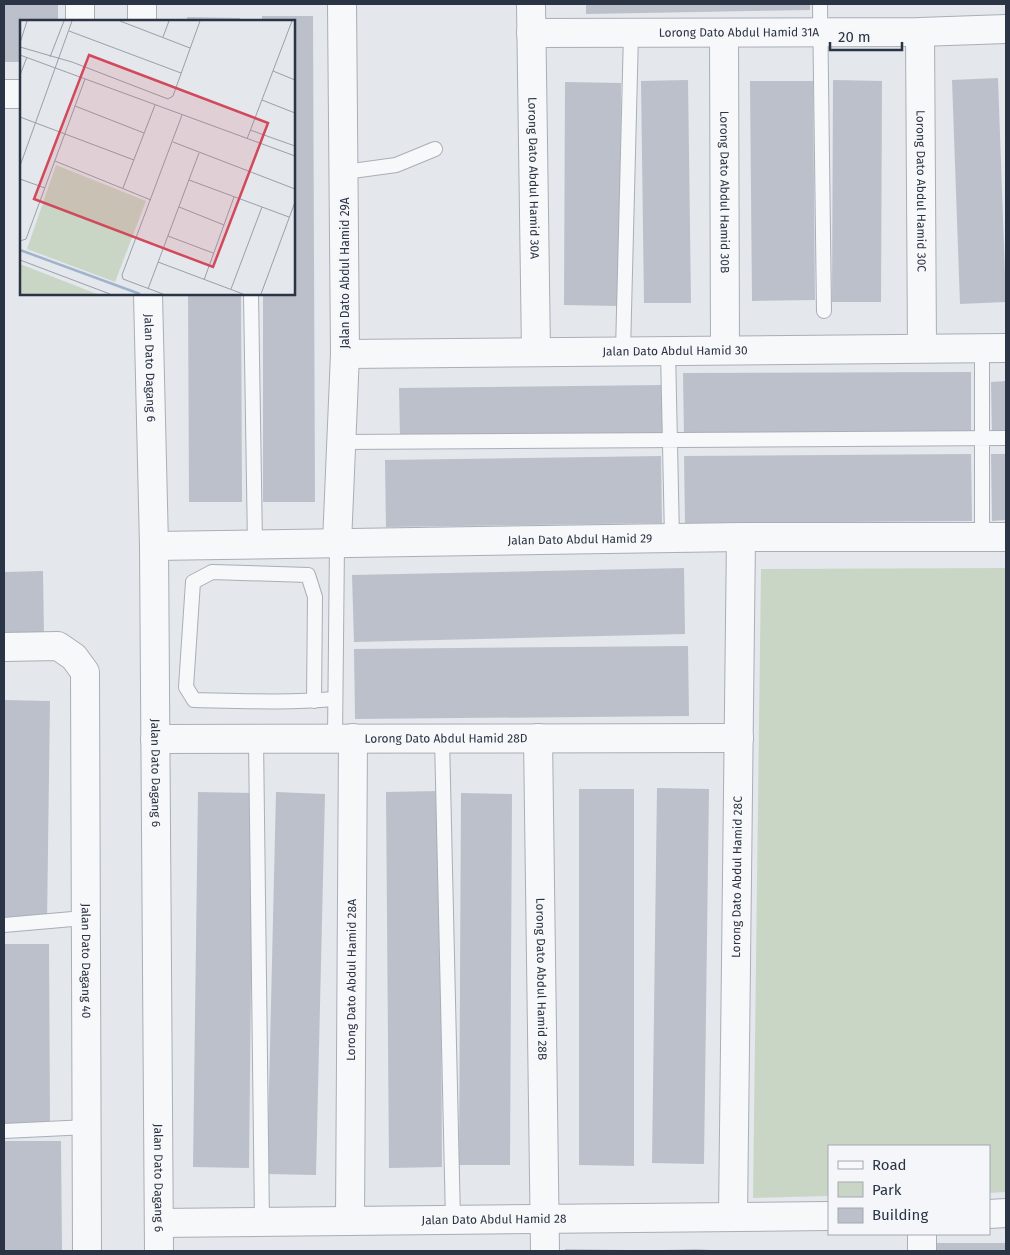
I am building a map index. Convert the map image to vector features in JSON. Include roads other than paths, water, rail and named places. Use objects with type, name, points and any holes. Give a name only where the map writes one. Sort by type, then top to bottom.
[{"type":"street","points":[[80,4],[80,20]]},
{"type":"street","points":[[142,4],[142,20]]},
{"type":"street","name":"Jalan Dato Abdul Hamid 29A","points":[[337,543],[345,354],[345,172],[342,4]]},
{"type":"street","name":"Lorong Dato Abdul Hamid 30A","points":[[531,4],[536,352]]},
{"type":"street","name":"Lorong Dato Abdul Hamid 31A","points":[[531,33],[920,32],[1006,29]]},
{"type":"street","name":"Lorong Dato Abdul Hamid 30C","points":[[920,32],[922,348]]},
{"type":"street","name":"Lorong Dato Abdul Hamid 30B","points":[[724,33],[725,350]]},
{"type":"street","points":[[4,94],[20,94]]},
{"type":"street","name":"Jalan Dato Dagang 6","points":[[148,295],[154,546],[159,1251]]},
{"type":"street","name":"Jalan Dato Abdul Hamid 30","points":[[345,354],[994,348]]},
{"type":"street","name":"Jalan Dato Abdul Hamid 29","points":[[154,546],[741,536],[994,537]]},
{"type":"street","name":"Lorong Dato Abdul Hamid 28C","points":[[733,1217],[741,536]]},
{"type":"street","name":"Jalan Dato Dagang 40","points":[[4,647],[58,646],[74,657],[85,672],[84,918],[88,1127],[87,1251]]},
{"type":"street","name":"Lorong Dato Abdul Hamid 28A","points":[[344,738],[350,1221]]},
{"type":"street","name":"Lorong Dato Abdul Hamid 28B","points":[[538,738],[545,1251]]},
{"type":"street","name":"Lorong Dato Abdul Hamid 28D","points":[[155,739],[739,738]]},
{"type":"street","points":[[990,1214],[1006,1213]]},
{"type":"street","name":"Jalan Dato Abdul Hamid 28","points":[[159,1223],[828,1216]]},
{"type":"street","points":[[922,1235],[922,1251]]},
{"type":"lane","points":[[820,4],[824,311]]},
{"type":"lane","points":[[623,351],[631,33]]},
{"type":"lane","points":[[345,172],[396,165],[435,149]]},
{"type":"lane","points":[[251,295],[255,545]]},
{"type":"lane","points":[[994,348],[981,438],[994,537]]},
{"type":"lane","points":[[668,351],[672,538]]},
{"type":"lane","points":[[341,442],[1006,438]]},
{"type":"lane","points":[[337,543],[334,699],[344,738]]},
{"type":"lane","points":[[314,701],[315,597],[308,575],[212,572],[192,582],[186,687],[194,700],[314,701],[334,699]]},
{"type":"lane","points":[[256,738],[262,1222]]},
{"type":"lane","points":[[442,738],[453,1220]]},
{"type":"lane","points":[[4,925],[84,918]]},
{"type":"lane","points":[[4,1132],[88,1127]]}]
